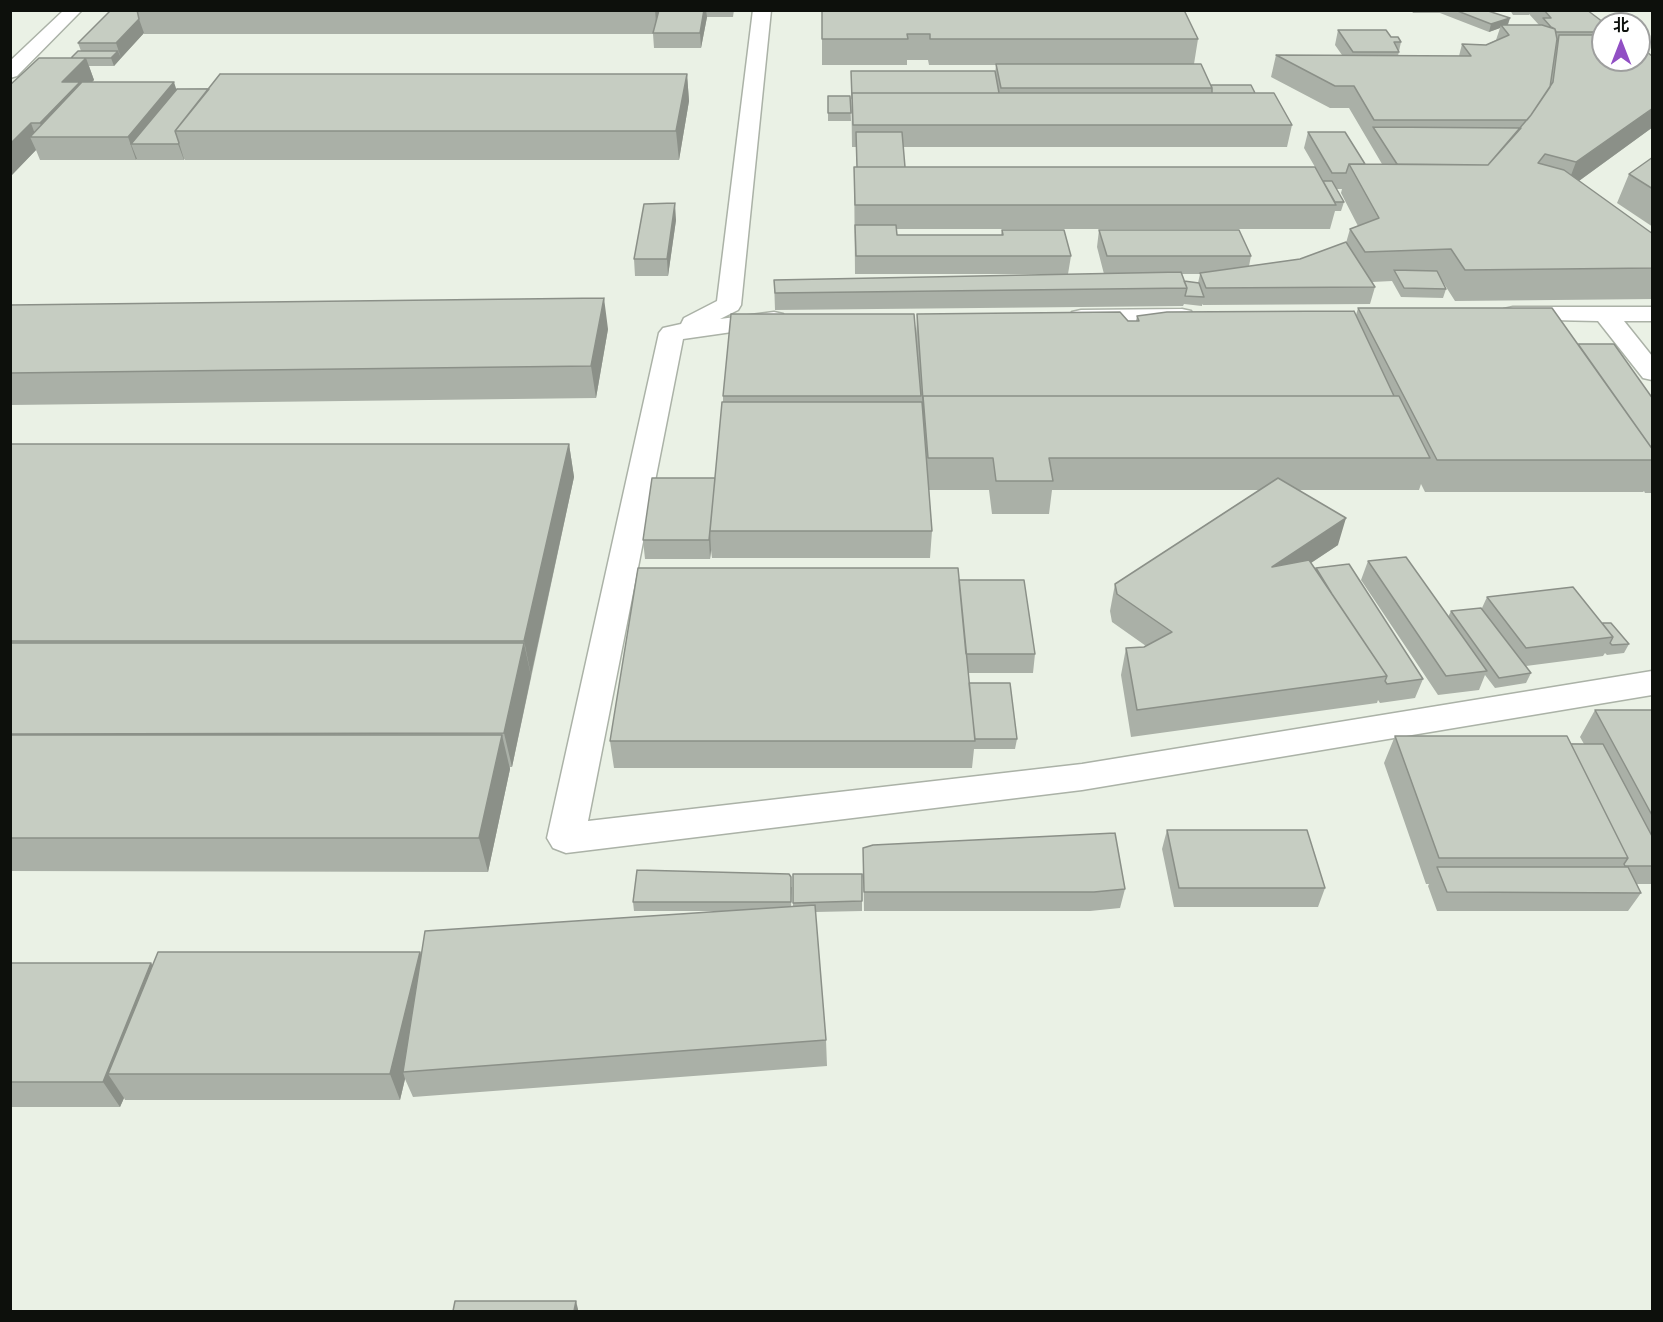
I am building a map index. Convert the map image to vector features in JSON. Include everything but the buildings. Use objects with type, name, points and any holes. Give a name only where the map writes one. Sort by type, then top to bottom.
[{"type":"street","points":[[10,72],[74,10]]},
{"type":"street","points":[[672,333],[729,305],[762,10]]},
{"type":"street","points":[[1487,314],[1653,314]]},
{"type":"street","points":[[1605,314],[1653,372]]},
{"type":"street","points":[[1060,317],[1203,316]]},
{"type":"street","points":[[672,333],[764,319],[800,319]]},
{"type":"street","points":[[672,333],[566,838],[1082,777],[1653,683]]}]
